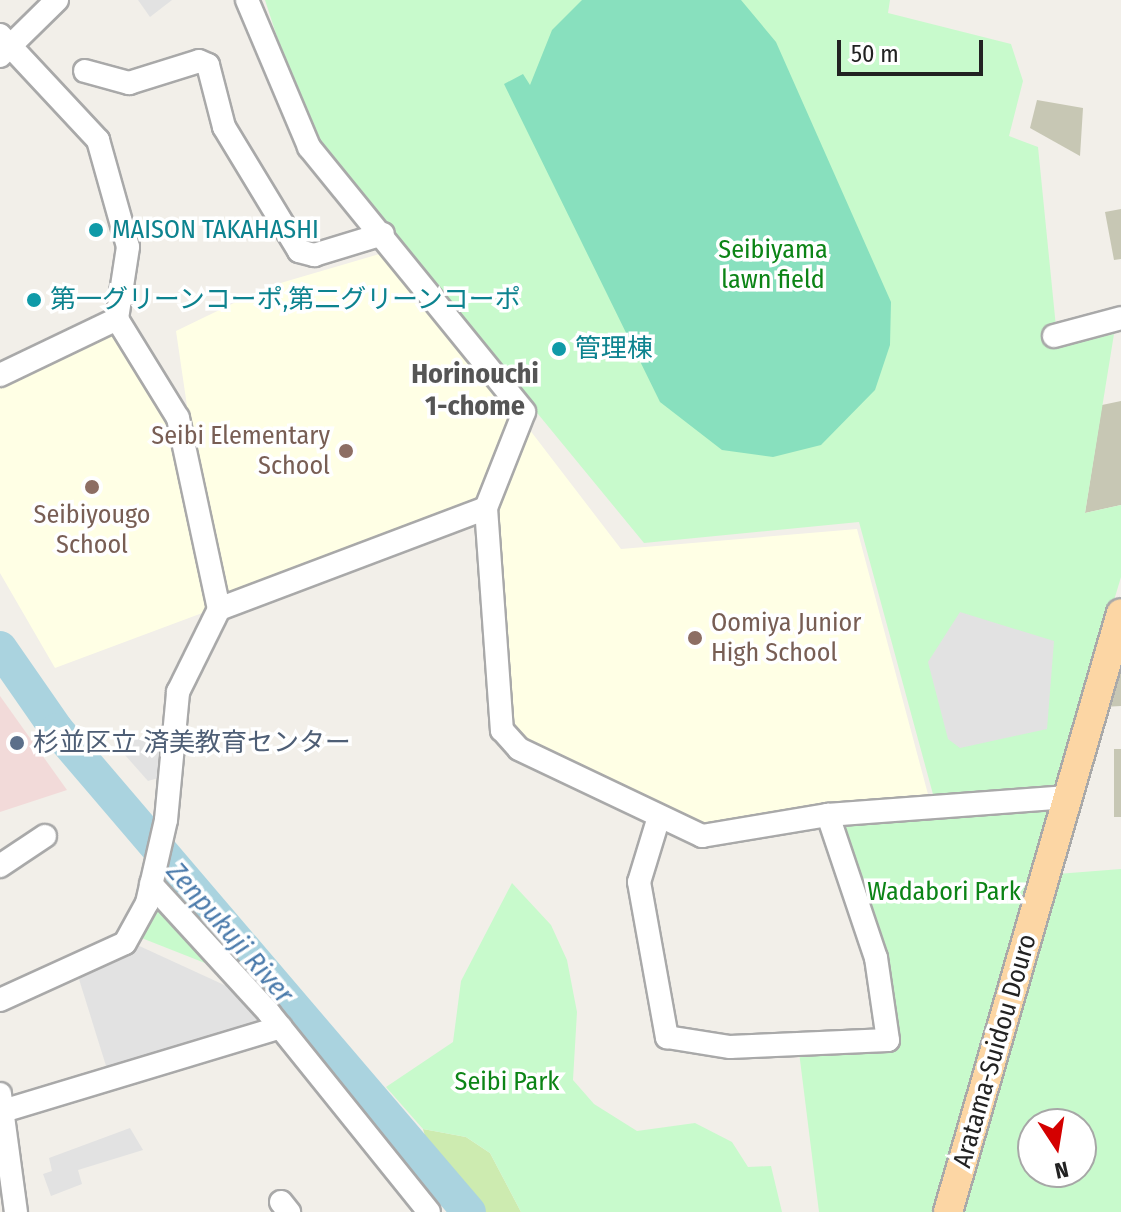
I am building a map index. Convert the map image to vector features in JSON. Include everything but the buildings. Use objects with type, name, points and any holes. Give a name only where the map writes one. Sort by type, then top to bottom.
[{"type":"main road","name":"Aratama-Suidou Douro","points":[[948,1212],[1119,629]]},
{"type":"street","points":[[0,1000],[125,943],[152,879],[163,829],[178,692],[219,609],[178,418],[117,319],[128,247],[98,140],[4,45],[57,0]]},
{"type":"street","points":[[247,0],[309,147],[335,187],[383,234],[524,412],[486,508],[502,730],[536,763],[658,820],[702,836],[828,815],[1070,797]]},
{"type":"street","points":[[85,71],[129,83],[199,61],[208,65],[224,127],[299,251],[314,255],[383,234]]},
{"type":"street","points":[[1054,336],[1121,318]]},
{"type":"street","points":[[0,375],[117,319]]},
{"type":"street","points":[[219,609],[486,508]]},
{"type":"street","points":[[658,820],[639,882],[667,1037],[730,1047],[888,1040],[876,958],[828,815]]},
{"type":"street","points":[[0,866],[45,836]]},
{"type":"street","points":[[152,879],[281,1027],[429,1212]]},
{"type":"street","points":[[16,1212],[1,1103],[281,1027]]},
{"type":"shaded area","points":[[138,0],[172,0],[150,17]]},
{"type":"shaded area","points":[[1037,100],[1083,108],[1080,156],[1030,128]]},
{"type":"shaded area","points":[[1121,209],[1121,259],[1114,260],[1105,212]]},
{"type":"shaded area","name":"Seibi Elementary School","points":[[393,250],[513,414],[481,499],[227,601],[199,488],[176,331],[267,287]]},
{"type":"shaded area","name":"Seibiyougo School","points":[[113,327],[164,400],[213,609],[55,668],[0,573],[0,381]]},
{"type":"shaded area","points":[[1121,401],[1121,505],[1085,513],[1102,405]]},
{"type":"shaded area","name":"Oomiya Junior High School","points":[[526,425],[621,549],[857,529],[929,798],[701,830],[520,737],[512,726],[495,524]]},
{"type":"shaded area","points":[[960,612],[1054,641],[1047,729],[960,748],[948,739],[928,662]]},
{"type":"shaded area","points":[[1121,649],[1121,706],[1103,707]]},
{"type":"shaded area","name":"杉並区立 済美教育センター","points":[[0,696],[67,790],[0,812]]},
{"type":"shaded area","points":[[167,729],[165,776],[148,781],[117,746]]},
{"type":"shaded area","points":[[1114,749],[1121,749],[1121,817],[1114,817]]},
{"type":"shaded area","points":[[135,944],[233,989],[265,1022],[107,1069],[78,976]]},
{"type":"shaded area","points":[[130,1128],[143,1150],[78,1170],[82,1184],[51,1196],[43,1174],[52,1171],[49,1158]]},
{"type":"green space","name":"Seibiyama lawn field","points":[[265,0],[890,0],[888,13],[1011,44],[1023,81],[1009,136],[1038,147],[1058,347],[1114,334],[1085,513],[1121,505],[1121,577],[1057,790],[934,798],[859,522],[644,543],[335,167],[294,89]]},
{"type":"green space","points":[[582,0],[741,0],[776,42],[891,302],[890,345],[875,390],[821,445],[773,457],[722,450],[660,402],[504,84],[523,74],[530,85],[552,30]]},
{"type":"green space","name":"Wadabori Park","points":[[1052,807],[935,1212],[819,1212],[799,1052],[896,1045],[837,822]]},
{"type":"green space","name":"Wadabori Park","points":[[1121,869],[1121,1212],[960,1212],[1057,874]]},
{"type":"green space","name":"Seibi Park","points":[[512,883],[551,925],[567,960],[577,1012],[573,1080],[594,1104],[637,1131],[695,1123],[732,1142],[748,1167],[771,1166],[782,1212],[521,1212],[490,1153],[466,1137],[423,1129],[386,1087],[453,1042],[461,981]]},
{"type":"green space","points":[[156,900],[210,965],[139,937]]},
{"type":"green space","points":[[423,1129],[466,1137],[490,1153],[521,1212],[484,1212],[474,1204],[431,1157]]},
{"type":"waterway","name":"Zenpukuji River","points":[[0,648],[57,730],[469,1212]]},
{"type":"place","name":"MAISON TAKAHASHI","points":[[96,230]]},
{"type":"place","name":"第一グリーンコーポ,第二グリーンコーポ","points":[[34,300]]},
{"type":"place","name":"管理棟","points":[[559,349]]},
{"type":"place","name":"Seibi Elementary School","points":[[346,451]]},
{"type":"place","name":"Seibiyougo School","points":[[92,487]]},
{"type":"place","name":"Oomiya Junior High School","points":[[695,638]]},
{"type":"place","name":"杉並区立 済美教育センター","points":[[17,743]]},
{"type":"district","name":"Horinouchi 1-chome","points":[[475,390]]}]
